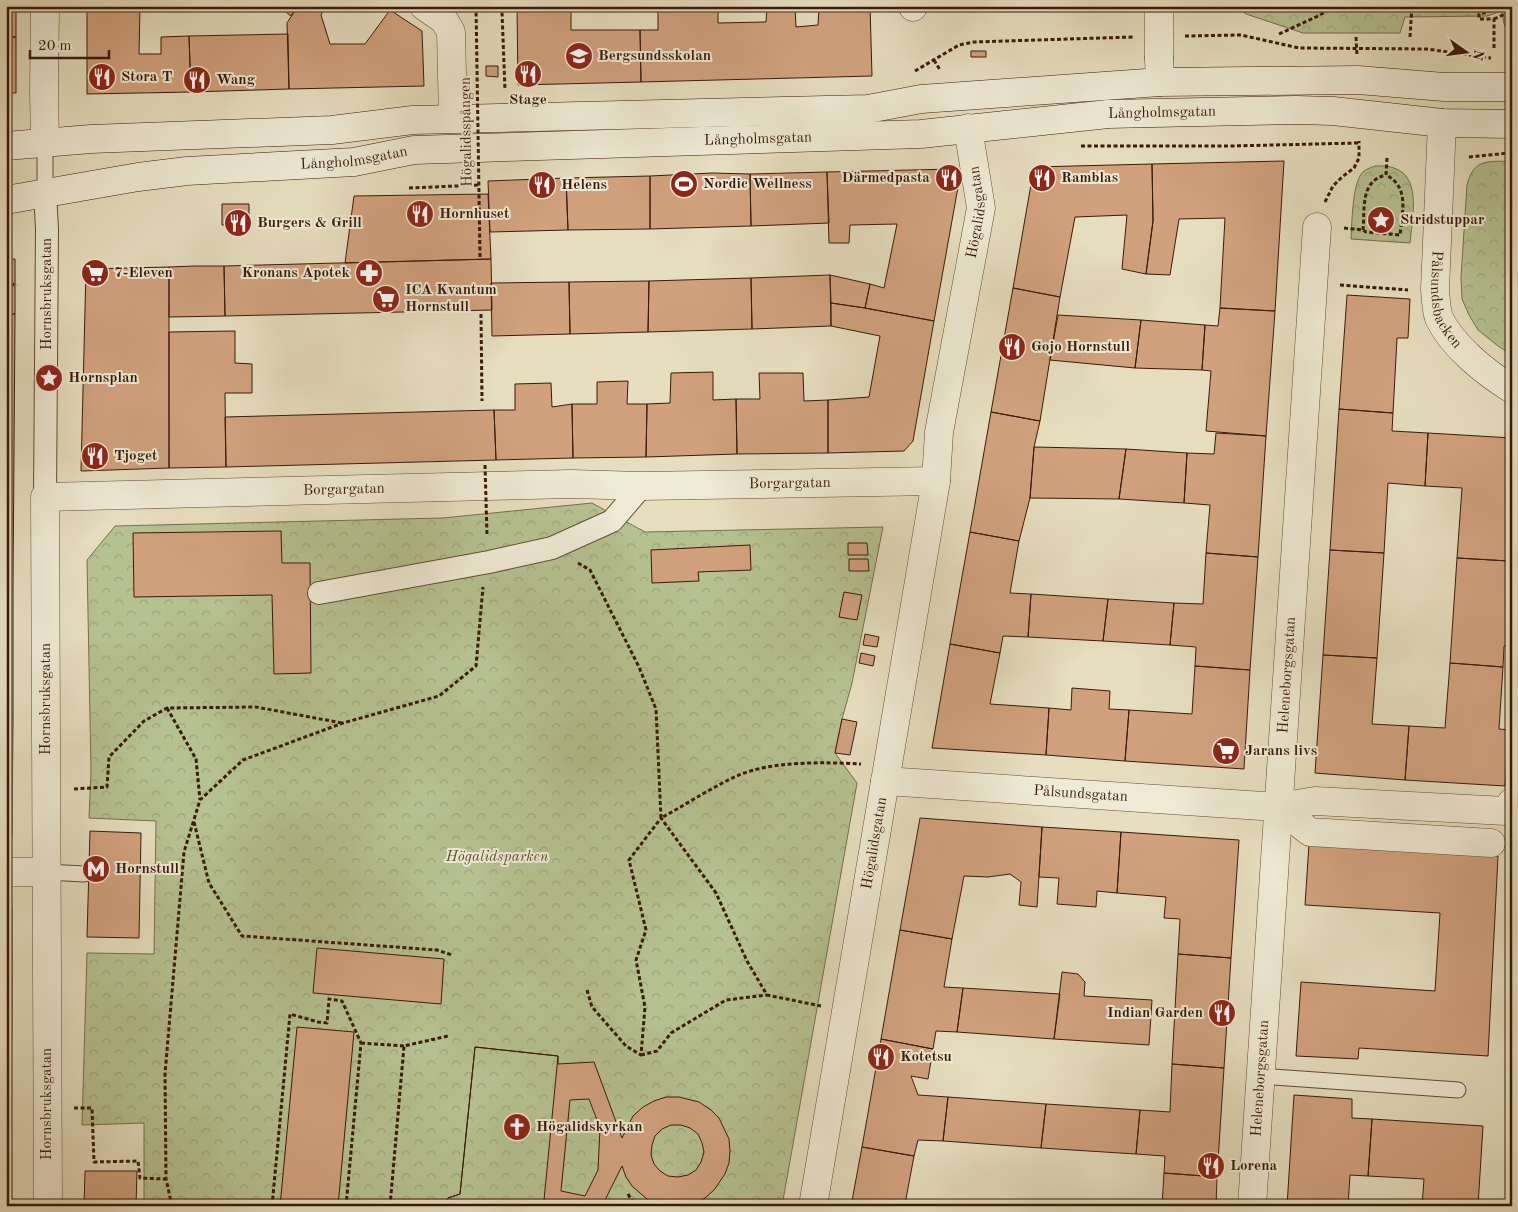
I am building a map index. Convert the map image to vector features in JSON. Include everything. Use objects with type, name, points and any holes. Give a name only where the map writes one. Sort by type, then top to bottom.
[{"type":"street","points":[[44,6],[45,143]]},
{"type":"street","points":[[424,6],[444,20],[451,32],[453,148]]},
{"type":"street","points":[[1159,6],[1159,59]]},
{"type":"street","name":"Långholmsgatan","points":[[6,146],[92,139],[332,130],[413,120],[452,112],[868,109],[921,99],[963,96],[1159,59],[1444,87],[1512,87]]},
{"type":"street","name":"Högalidsgatan","points":[[813,1206],[936,481],[939,432],[981,208],[963,96]]},
{"type":"street","name":"Långholmsgatan","points":[[6,200],[138,176],[187,171],[354,162],[414,150],[906,135],[1108,114],[1296,110],[1333,111],[1442,123],[1512,124]]},
{"type":"street","name":"Pålsundsbacken","points":[[1442,123],[1434,290],[1438,316],[1459,346],[1485,370],[1512,389]]},
{"type":"street","name":"Hornsbruksgatan","points":[[45,193],[47,229],[45,497],[48,1206]]},
{"type":"street","name":"Heleneborgsgatan","points":[[1252,1206],[1317,227]]},
{"type":"street","name":"Borgargatan","points":[[45,497],[572,484],[642,486],[936,481]]},
{"type":"street","points":[[320,593],[489,562],[552,548],[612,521],[642,486]]},
{"type":"street","name":"Pålsundsgatan","points":[[887,773],[1278,807],[1315,801],[1509,807]]},
{"type":"street","points":[[1278,807],[1310,832],[1490,843]]},
{"type":"street","points":[[6,872],[46,872]]},
{"type":"lane","points":[[45,143],[45,193]]},
{"type":"lane","points":[[46,872],[84,874]]},
{"type":"lane","points":[[1260,1076],[1458,1090]]},
{"type":"path","name":"Högalidsspången","points":[[476,6],[480,257]]},
{"type":"path","points":[[491,6],[502,12],[505,90]]},
{"type":"path","points":[[1279,34],[1336,6]]},
{"type":"path","points":[[1410,37],[1412,6]]},
{"type":"path","points":[[1494,6],[1494,10],[1479,14],[1479,19],[1494,20],[1506,13],[1507,6]]},
{"type":"path","points":[[1494,20],[1494,48]]},
{"type":"path","points":[[912,73],[958,45],[974,42],[1159,59],[1240,35],[1299,48],[1426,49],[1495,58]]},
{"type":"path","points":[[452,112],[482,105]]},
{"type":"path","points":[[1081,146],[1231,146],[1359,143]]},
{"type":"path","points":[[1469,157],[1512,153]]},
{"type":"path","points":[[1359,158],[1354,168],[1330,190],[1317,227],[1363,230],[1400,236],[1402,190],[1399,184],[1386,175],[1378,177],[1368,187],[1363,230]]},
{"type":"path","points":[[1386,175],[1387,158]]},
{"type":"path","points":[[409,188],[479,185]]},
{"type":"path","points":[[8,289],[9,284],[17,285]]},
{"type":"path","points":[[1344,286],[1416,291]]},
{"type":"path","points":[[480,314],[482,401]]},
{"type":"path","points":[[485,465],[487,535]]},
{"type":"path","points":[[552,548],[590,570],[639,666],[656,709],[661,818],[716,893],[747,961],[767,995]]},
{"type":"path","points":[[200,800],[243,760],[343,723],[439,696],[476,666],[484,578],[489,562]]},
{"type":"path","points":[[46,791],[107,787],[109,757],[144,721],[167,708],[256,707],[343,723]]},
{"type":"path","points":[[167,708],[196,760],[200,800],[184,852],[165,1074],[166,1179],[172,1206]]},
{"type":"path","points":[[641,1055],[644,1007],[636,960],[646,930],[629,860],[661,818],[740,774],[773,766],[823,762],[887,773]]},
{"type":"path","points":[[194,822],[209,882],[242,936],[437,950],[452,956]]},
{"type":"path","points":[[587,990],[592,1007],[626,1046],[641,1055],[657,1051],[672,1033],[726,1000],[767,995],[816,1005]]},
{"type":"path","points":[[272,1206],[290,1014],[327,1023],[329,999],[342,1001],[361,1043],[346,1206]]},
{"type":"path","points":[[361,1043],[404,1046],[448,1036]]},
{"type":"path","points":[[390,1206],[404,1046]]},
{"type":"path","points":[[78,1108],[92,1108],[94,1162],[138,1161],[140,1178],[166,1179]]},
{"type":"path","points":[[628,1194],[635,1206]]},
{"type":"green space","points":[[1234,6],[1512,6],[1512,38],[1504,24],[1502,11],[1487,16],[1405,17],[1400,33],[1303,33],[1246,14]]},
{"type":"green space","points":[[1512,161],[1512,355],[1478,330],[1462,299],[1461,277],[1467,185],[1470,176],[1473,170],[1483,163]]},
{"type":"green space","points":[[1375,166],[1391,167],[1402,172],[1409,181],[1413,204],[1410,243],[1351,239],[1353,203],[1357,183],[1364,171]]},
{"type":"green space","name":"Högalidsparken","points":[[592,503],[645,532],[883,527],[852,683],[835,753],[857,783],[782,1206],[144,1206],[144,1123],[82,1125],[87,953],[154,954],[156,821],[89,818],[91,771],[87,560],[115,526],[443,518]]},
{"type":"green space","points":[[1512,1086],[1512,1206],[1506,1206]]},
{"type":"building","points":[[6,6],[16,6],[16,37],[6,37]]},
{"type":"building","points":[[87,6],[140,6],[139,54],[161,54],[161,37],[189,36],[191,92],[87,94]]},
{"type":"building","points":[[278,6],[298,6],[291,16]]},
{"type":"building","points":[[298,6],[326,6],[321,15],[330,44],[365,44],[390,10],[422,31],[424,86],[289,89],[287,23]]},
{"type":"building","name":"Bergsundsskolan","points":[[517,6],[571,7],[571,30],[640,30],[641,82],[518,85]]},
{"type":"building","points":[[658,6],[718,6],[718,23],[766,22],[767,6],[795,6],[796,27],[818,25],[819,6],[870,6],[872,76],[641,82],[640,30],[658,30]]},
{"type":"building","points":[[288,34],[289,89],[191,92],[189,36]]},
{"type":"building","points":[[6,37],[16,37],[16,93],[6,93]]},
{"type":"building","points":[[971,51],[986,51],[986,57],[971,57]]},
{"type":"building","points":[[486,66],[498,66],[498,77],[486,76]]},
{"type":"building","points":[[1284,161],[1275,311],[1220,308],[1225,218],[1179,219],[1170,275],[1146,274],[1153,221],[1152,164]]},
{"type":"building","points":[[1152,164],[1153,221],[1146,274],[1122,269],[1127,215],[1075,217],[1060,297],[1013,288],[1034,167]]},
{"type":"building","points":[[953,169],[960,176],[934,321],[865,308],[870,284],[884,288],[897,224],[850,225],[849,243],[829,243],[827,172]]},
{"type":"building","points":[[827,172],[829,223],[751,226],[750,174]]},
{"type":"building","points":[[712,173],[750,174],[751,226],[650,229],[650,176]]},
{"type":"building","points":[[650,176],[650,229],[568,230],[566,178]]},
{"type":"building","points":[[566,178],[568,230],[490,232],[488,181]]},
{"type":"building","name":"Hornhuset","points":[[488,194],[491,259],[345,263],[354,196]]},
{"type":"building","points":[[222,204],[249,204],[249,225],[222,225]]},
{"type":"building","points":[[6,259],[15,259],[15,314],[6,314]]},
{"type":"building","points":[[491,259],[492,310],[225,316],[224,266]]},
{"type":"building","points":[[224,266],[225,316],[169,317],[169,267]]},
{"type":"building","points":[[169,267],[169,468],[81,471],[86,269]]},
{"type":"building","points":[[830,275],[870,284],[865,308],[831,303]]},
{"type":"building","points":[[830,275],[831,326],[752,329],[751,278]]},
{"type":"building","points":[[751,278],[752,329],[648,332],[649,281]]},
{"type":"building","points":[[649,281],[648,332],[570,334],[569,282]]},
{"type":"building","points":[[569,282],[570,334],[492,336],[491,283]]},
{"type":"building","points":[[1013,288],[1060,297],[1040,421],[991,412]]},
{"type":"building","points":[[1347,295],[1410,299],[1408,338],[1397,338],[1393,413],[1339,409]]},
{"type":"building","points":[[831,303],[934,321],[913,441],[904,451],[828,453],[828,400],[869,397],[880,336],[831,326]]},
{"type":"building","points":[[1220,308],[1275,311],[1266,436],[1206,431],[1211,371],[1202,370],[1205,325],[1218,326]]},
{"type":"building","points":[[6,314],[15,314],[13,587],[6,587]]},
{"type":"building","points":[[1058,315],[1141,320],[1135,368],[1050,360]]},
{"type":"building","points":[[1141,320],[1205,325],[1202,370],[1135,368]]},
{"type":"building","points":[[235,331],[235,363],[252,364],[252,393],[225,393],[226,467],[169,468],[169,332]]},
{"type":"building","points":[[713,372],[713,400],[736,399],[737,454],[646,457],[647,404],[670,403],[671,373]]},
{"type":"building","points":[[759,373],[803,373],[804,401],[828,400],[828,453],[737,454],[736,399],[760,399]]},
{"type":"building","points":[[628,381],[627,404],[647,404],[646,457],[573,458],[572,404],[597,404],[597,382]]},
{"type":"building","points":[[551,383],[552,407],[572,404],[573,458],[496,460],[494,410],[515,410],[515,384]]},
{"type":"building","points":[[1339,409],[1393,413],[1392,431],[1428,433],[1425,486],[1388,483],[1384,553],[1330,550]]},
{"type":"building","points":[[494,410],[496,460],[226,467],[225,417]]},
{"type":"building","points":[[991,412],[1040,421],[1034,447],[1030,498],[1019,541],[970,532]]},
{"type":"building","points":[[1216,433],[1266,436],[1258,557],[1206,553],[1210,505],[1184,503],[1187,453],[1214,454]]},
{"type":"building","points":[[1428,433],[1512,438],[1512,521],[1509,561],[1457,558],[1462,488],[1425,486]]},
{"type":"building","points":[[1034,447],[1126,449],[1119,499],[1030,498]]},
{"type":"building","points":[[1126,449],[1187,453],[1184,503],[1119,499]]},
{"type":"building","points":[[281,531],[282,563],[310,563],[311,673],[274,674],[272,595],[134,597],[133,533]]},
{"type":"building","points":[[970,532],[1019,541],[1010,593],[1031,594],[1028,637],[1003,636],[1000,653],[950,644]]},
{"type":"building","points":[[848,543],[867,543],[868,555],[848,555]]},
{"type":"building","points":[[750,545],[751,570],[698,572],[699,581],[652,583],[651,550]]},
{"type":"building","points":[[1330,550],[1384,553],[1377,658],[1323,655]]},
{"type":"building","points":[[1206,553],[1258,557],[1250,670],[1195,666],[1196,647],[1170,645],[1174,603],[1203,604]]},
{"type":"building","points":[[1457,558],[1509,561],[1508,582],[1512,582],[1512,646],[1504,646],[1503,667],[1450,663]]},
{"type":"building","points":[[849,559],[868,559],[869,571],[849,571]]},
{"type":"building","points":[[6,587],[13,587],[13,717],[6,717]]},
{"type":"building","points":[[844,592],[862,595],[857,620],[839,617]]},
{"type":"building","points":[[1031,594],[1108,599],[1103,641],[1028,637]]},
{"type":"building","points":[[1108,599],[1174,603],[1170,645],[1103,641]]},
{"type":"building","points":[[865,634],[879,637],[877,647],[863,645]]},
{"type":"building","points":[[950,644],[1000,653],[990,704],[1049,708],[1046,755],[932,748]]},
{"type":"building","points":[[861,653],[875,656],[873,666],[859,663]]},
{"type":"building","points":[[1323,655],[1377,658],[1372,724],[1409,726],[1405,780],[1315,773]]},
{"type":"building","points":[[1450,663],[1503,667],[1499,729],[1509,730],[1505,786],[1405,780],[1409,726],[1445,728]]},
{"type":"building","points":[[1195,666],[1250,670],[1244,769],[1125,761],[1129,710],[1192,714]]},
{"type":"building","points":[[1072,688],[1110,691],[1109,709],[1129,710],[1125,761],[1046,755],[1049,708],[1071,710]]},
{"type":"building","points":[[6,717],[13,717],[12,836],[6,836]]},
{"type":"building","points":[[842,719],[857,722],[850,755],[835,753]]},
{"type":"building","points":[[920,818],[1042,827],[1037,907],[1019,905],[1021,882],[1010,874],[988,877],[964,876],[952,939],[900,930]]},
{"type":"building","points":[[1042,827],[1121,832],[1117,893],[1097,891],[1096,907],[1057,904],[1059,878],[1039,877]]},
{"type":"building","points":[[90,831],[141,833],[139,938],[87,937]]},
{"type":"building","points":[[1121,832],[1239,840],[1231,958],[1178,954],[1180,919],[1164,918],[1166,897],[1117,893]]},
{"type":"building","points":[[1309,844],[1498,856],[1488,1056],[1359,1048],[1358,1059],[1296,1056],[1301,982],[1435,991],[1440,913],[1305,905]]},
{"type":"building","points":[[6,907],[12,907],[12,1018],[6,1018]]},
{"type":"building","points":[[900,930],[952,939],[944,987],[963,988],[957,1032],[936,1031],[933,1049],[881,1039]]},
{"type":"building","points":[[317,948],[444,959],[441,1004],[313,993]]},
{"type":"building","points":[[1178,954],[1231,958],[1224,1068],[1172,1064]]},
{"type":"building","points":[[1062,972],[1078,974],[1085,982],[1084,996],[1152,1000],[1149,1045],[1054,1039]]},
{"type":"building","points":[[963,988],[1060,994],[1054,1039],[957,1032]]},
{"type":"building","points":[[6,1018],[12,1018],[11,1086],[6,1086]]},
{"type":"building","points":[[297,1027],[354,1032],[338,1206],[280,1206]]},
{"type":"building","points":[[881,1039],[933,1049],[928,1079],[911,1076],[918,1095],[948,1097],[943,1141],[918,1140],[914,1156],[862,1147]]},
{"type":"building","points":[[475,1047],[558,1056],[544,1200],[552,1206],[441,1206],[448,1198],[460,1194]]},
{"type":"building","name":"Högalidskyrkan","points":[[475,1047],[558,1056],[558,1064],[594,1062],[622,1138],[633,1116],[643,1107],[666,1097],[679,1097],[699,1102],[711,1110],[719,1118],[729,1139],[729,1163],[725,1174],[714,1190],[705,1198],[686,1206],[659,1205],[648,1200],[632,1186],[622,1166],[602,1206],[441,1206],[448,1198],[460,1194]],"holes":[[[589,1099],[600,1128],[598,1170],[585,1196],[561,1191],[570,1100]],[[671,1125],[681,1125],[690,1128],[698,1134],[702,1143],[704,1152],[701,1162],[696,1170],[688,1175],[668,1176],[654,1164],[651,1155],[655,1136],[662,1129]]]},
{"type":"building","points":[[1172,1064],[1224,1068],[1217,1177],[1164,1173],[1165,1156],[1136,1154],[1140,1110],[1170,1112]]},
{"type":"building","points":[[6,1086],[11,1086],[11,1181],[6,1181]]},
{"type":"building","points":[[1294,1095],[1352,1099],[1352,1118],[1372,1119],[1368,1176],[1350,1175],[1348,1206],[1287,1206]]},
{"type":"building","points":[[948,1097],[1046,1104],[1041,1148],[943,1141]]},
{"type":"building","points":[[1046,1104],[1140,1110],[1136,1154],[1041,1148]]},
{"type":"building","points":[[1372,1119],[1483,1126],[1478,1206],[1422,1206],[1424,1179],[1368,1176]]},
{"type":"building","points":[[862,1147],[914,1156],[905,1204],[926,1206],[851,1206]]},
{"type":"building","points":[[85,1171],[137,1171],[136,1206],[84,1206]]},
{"type":"building","points":[[1164,1173],[1217,1177],[1216,1206],[1162,1206]]},
{"type":"building","points":[[6,1181],[11,1181],[11,1206],[6,1206]]},
{"type":"place","name":"Bergsundsskolan","points":[[579,56]]},
{"type":"place","name":"Stage","points":[[528,74]]},
{"type":"place","name":"Stora T","points":[[102,77]]},
{"type":"place","name":"Wang","points":[[197,80]]},
{"type":"place","name":"Därmedpasta","points":[[949,178]]},
{"type":"place","name":"Ramblas","points":[[1042,178]]},
{"type":"place","name":"Nordic Wellness","points":[[684,184]]},
{"type":"place","name":"Helens","points":[[542,185]]},
{"type":"place","name":"Hornhuset","points":[[420,214]]},
{"type":"place","name":"Stridstuppar","points":[[1381,220]]},
{"type":"place","name":"Burgers & Grill","points":[[238,223]]},
{"type":"place","name":"7-Eleven","points":[[95,273]]},
{"type":"place","name":"Kronans Apotek","points":[[369,273]]},
{"type":"place","name":"ICA Kvantum Hornstull","points":[[386,299]]},
{"type":"place","name":"Gojo Hornstull","points":[[1012,347]]},
{"type":"place","name":"Hornsplan","points":[[49,378]]},
{"type":"place","name":"Tjoget","points":[[95,456]]},
{"type":"place","name":"Jarans livs","points":[[1226,751]]},
{"type":"place","name":"Hornstull","points":[[96,869]]},
{"type":"place","name":"Indian Garden","points":[[1222,1013]]},
{"type":"place","name":"Kotetsu","points":[[881,1057]]},
{"type":"place","name":"Högalidskyrkan","points":[[517,1127]]},
{"type":"place","name":"Lorena","points":[[1211,1166]]}]
